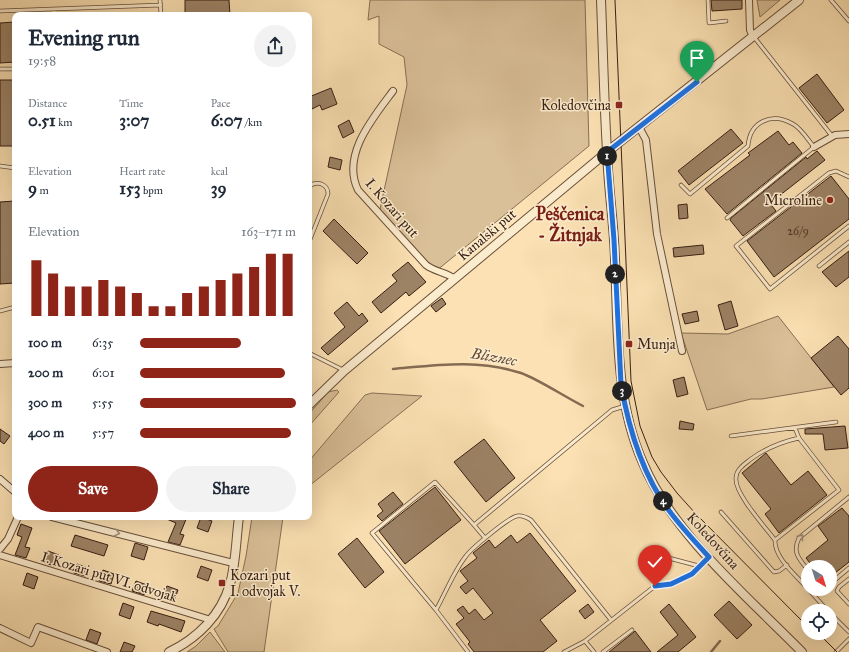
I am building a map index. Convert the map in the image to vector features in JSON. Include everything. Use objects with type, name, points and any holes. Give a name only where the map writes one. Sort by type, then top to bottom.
[{"type":"street","name":"Koledovčina","points":[[601,0],[607,152],[614,240],[621,384],[625,406],[643,464],[673,517],[709,557],[802,652]]},
{"type":"street","points":[[749,0],[750,30],[753,37]]},
{"type":"street","name":"Kanalski put","points":[[312,402],[344,370],[607,152],[799,0]]},
{"type":"street","name":"I. Kozari put","points":[[393,91],[373,119],[360,143],[354,158],[354,181],[358,190],[426,265],[432,270],[450,274],[455,279]]},
{"type":"street","points":[[639,127],[646,140],[657,234],[682,351]]},
{"type":"street","points":[[814,147],[832,136],[846,133],[849,134]]},
{"type":"street","points":[[0,364],[12,363]]},
{"type":"street","points":[[0,479],[12,489]]},
{"type":"street","points":[[1,547],[16,520]]},
{"type":"street","points":[[64,520],[233,563]]},
{"type":"street","points":[[169,652],[192,639],[211,620],[224,599],[230,583],[239,520]]},
{"type":"street","name":"I. Kozari put VI. odvojak","points":[[0,555],[211,620]]},
{"type":"street","points":[[0,628],[31,643],[38,627],[107,652]]},
{"type":"lane","points":[[160,0],[161,12]]},
{"type":"lane","points":[[708,0],[709,23],[726,22]]},
{"type":"lane","points":[[831,0],[849,22]]},
{"type":"lane","points":[[0,11],[160,5]]},
{"type":"lane","points":[[753,37],[832,136]]},
{"type":"lane","points":[[0,69],[12,69]]},
{"type":"lane","points":[[682,184],[690,194],[748,146],[749,136],[753,129],[762,121],[778,118],[794,124],[814,147],[727,218]]},
{"type":"lane","points":[[0,166],[12,168]]},
{"type":"lane","points":[[849,176],[836,171],[829,173],[736,246],[770,289],[849,226]]},
{"type":"lane","points":[[312,185],[322,184],[326,187],[328,194],[312,234]]},
{"type":"lane","points":[[819,266],[849,242]]},
{"type":"lane","points":[[0,311],[12,308]]},
{"type":"lane","points":[[312,354],[344,370]]},
{"type":"lane","points":[[474,525],[612,410],[625,406]]},
{"type":"lane","points":[[731,436],[836,422]]},
{"type":"lane","points":[[775,540],[839,490],[799,438],[795,428]]},
{"type":"lane","points":[[799,438],[779,442],[761,452],[738,470],[735,478],[740,492],[775,540],[775,547],[786,565],[801,581]]},
{"type":"lane","points":[[468,652],[436,610],[372,533],[436,482],[485,538]]},
{"type":"lane","points":[[802,560],[795,550],[795,546],[799,538],[849,498]]},
{"type":"lane","points":[[721,512],[774,572],[779,571],[786,565]]},
{"type":"lane","points":[[436,610],[466,556],[485,538],[512,518],[525,516],[530,520],[611,620]]},
{"type":"lane","points":[[661,556],[699,566]]},
{"type":"lane","points":[[564,652],[585,641],[655,586],[671,584],[692,574],[709,557]]},
{"type":"lane","points":[[837,579],[849,568]]},
{"type":"lane","points":[[849,579],[839,587],[837,591],[849,604]]},
{"type":"lane","points":[[814,596],[822,604]]},
{"type":"lane","points":[[837,620],[849,632]]},
{"type":"lane","points":[[603,652],[632,630]]},
{"type":"lane","points":[[836,652],[849,639]]},
{"type":"lane","points":[[585,641],[594,652]]},
{"type":"shaded area","points":[[370,0],[585,0],[589,146],[436,271],[380,209],[407,85],[404,57],[379,44],[379,16],[368,20]]},
{"type":"shaded area","points":[[757,0],[780,0],[760,17]]},
{"type":"shaded area","points":[[778,316],[834,387],[762,399],[751,399],[707,410],[681,333],[728,334]]},
{"type":"shaded area","points":[[337,390],[339,392],[312,423],[312,411],[328,392]]},
{"type":"shaded area","points":[[372,393],[422,396],[312,484],[312,457],[365,395]]},
{"type":"shaded area","points":[[252,520],[283,520],[264,652],[228,652],[214,629],[218,626],[238,593]]},
{"type":"shaded area","points":[[210,632],[225,652],[187,652],[196,646]]},
{"type":"building","points":[[185,0],[229,0],[230,12],[185,12]]},
{"type":"building","points":[[711,0],[742,0],[742,9],[712,11]]},
{"type":"building","points":[[12,22],[12,62],[0,63],[0,23]]},
{"type":"building","points":[[817,74],[844,110],[827,123],[799,88]]},
{"type":"building","points":[[0,80],[12,80],[12,146],[0,146]]},
{"type":"building","points":[[331,88],[337,104],[322,110],[320,105],[312,109],[312,96]]},
{"type":"building","points":[[349,120],[354,132],[343,138],[338,126]]},
{"type":"building","points":[[731,129],[743,143],[689,185],[678,171]]},
{"type":"building","points":[[778,131],[789,145],[793,142],[802,153],[727,214],[705,189],[750,155],[748,153]]},
{"type":"building","points":[[817,151],[825,160],[779,196],[777,194],[768,201],[776,211],[743,236],[730,220],[731,218],[806,157],[807,159]]},
{"type":"building","points":[[330,157],[342,160],[340,170],[328,167]]},
{"type":"building","points":[[831,176],[849,199],[849,219],[774,277],[747,241]]},
{"type":"building","points":[[12,201],[12,283],[0,284],[0,202]]},
{"type":"building","points":[[687,204],[688,218],[679,219],[678,205]]},
{"type":"building","points":[[334,219],[368,253],[357,264],[323,231]]},
{"type":"building","points":[[703,245],[704,254],[674,257],[673,248]]},
{"type":"building","points":[[849,251],[849,277],[836,287],[822,272]]},
{"type":"building","points":[[408,262],[426,282],[409,296],[406,292],[381,313],[372,302],[397,281],[392,275]]},
{"type":"building","points":[[442,298],[446,304],[436,312],[431,306]]},
{"type":"building","points":[[731,301],[738,326],[725,330],[718,305]]},
{"type":"building","points":[[347,302],[359,316],[362,313],[368,321],[328,355],[321,348],[345,327],[334,313]]},
{"type":"building","points":[[697,311],[699,321],[685,324],[682,314]]},
{"type":"building","points":[[838,336],[849,349],[849,388],[841,395],[811,358]]},
{"type":"building","points":[[684,377],[688,394],[677,397],[673,380]]},
{"type":"building","points":[[680,421],[694,424],[693,430],[679,429]]},
{"type":"building","points":[[845,426],[848,448],[825,450],[823,434],[805,434],[805,429]]},
{"type":"building","points":[[0,429],[10,436],[4,444],[0,441]]},
{"type":"building","points":[[484,439],[515,478],[486,502],[454,462]]},
{"type":"building","points":[[766,453],[791,485],[808,471],[827,495],[779,533],[765,514],[771,509],[742,473]]},
{"type":"building","points":[[435,487],[461,520],[405,564],[379,531]]},
{"type":"building","points":[[393,492],[403,504],[382,521],[377,516],[383,511],[378,504]]},
{"type":"building","points":[[842,508],[849,516],[849,562],[837,571],[837,560],[808,560],[806,558],[828,540],[818,526]]},
{"type":"building","points":[[169,520],[186,520],[180,534],[184,535],[180,545],[168,542],[176,523]]},
{"type":"building","points":[[200,520],[212,521],[208,532],[197,528]]},
{"type":"building","points":[[21,524],[32,528],[25,547],[30,548],[26,558],[15,555],[22,537],[17,535]]},
{"type":"building","points":[[530,533],[576,591],[540,620],[557,641],[543,652],[474,652],[468,644],[470,642],[456,624],[464,618],[457,610],[463,606],[469,614],[475,609],[484,620],[493,613],[473,588],[466,594],[460,587],[468,581],[460,571],[477,558],[473,553],[489,540],[495,548],[511,535],[517,543]]},
{"type":"building","points":[[75,535],[108,545],[104,556],[71,546]]},
{"type":"building","points":[[357,538],[384,572],[365,588],[338,554]]},
{"type":"building","points":[[135,543],[148,547],[144,560],[131,556]]},
{"type":"building","points":[[48,551],[59,555],[54,566],[43,562]]},
{"type":"building","points":[[77,564],[88,568],[85,576],[74,573]]},
{"type":"building","points":[[201,566],[212,570],[208,581],[197,577]]},
{"type":"building","points":[[103,570],[114,574],[111,584],[99,581]]},
{"type":"building","points":[[27,573],[38,577],[34,589],[23,585]]},
{"type":"building","points":[[136,581],[147,585],[144,595],[132,591]]},
{"type":"building","points":[[167,586],[178,590],[174,601],[162,597]]},
{"type":"building","points":[[729,601],[752,625],[737,639],[714,615]]},
{"type":"building","points":[[123,603],[134,607],[130,619],[119,615]]},
{"type":"building","points":[[588,604],[594,612],[585,619],[579,611]]},
{"type":"building","points":[[669,604],[696,637],[678,652],[657,652],[678,635],[660,612]]},
{"type":"building","points":[[151,611],[185,621],[181,632],[159,624],[158,626],[147,622]]},
{"type":"building","points":[[90,629],[101,633],[97,644],[86,640]]},
{"type":"building","points":[[635,631],[651,652],[609,652],[634,632]]},
{"type":"building","points":[[124,642],[135,646],[132,652],[120,652]]},
{"type":"waterway","name":"Bliznec","points":[[393,369],[457,364],[489,366],[505,369],[528,376],[583,406]]},
{"type":"waterway","points":[[711,652],[720,641]]},
{"type":"tram line","points":[[615,0],[631,381],[640,426],[652,457],[677,493],[801,620]]},
{"type":"tram line","points":[[825,640],[837,652]]},
{"type":"place","name":"Koledovčina","points":[[619,105]]},
{"type":"place","name":"Microline","points":[[830,200]]},
{"type":"place","name":"Munja","points":[[629,344]]},
{"type":"place","name":"Kozari put I. odvojak V.","points":[[222,583]]},
{"type":"district","name":"Peščenica - Žitnjak","points":[[570,224]]},
{"type":"route","points":[[655,586],[671,584],[692,574],[709,557],[673,517],[661,498],[643,464],[630,427],[621,384],[614,240],[607,152],[697,82]]}]
